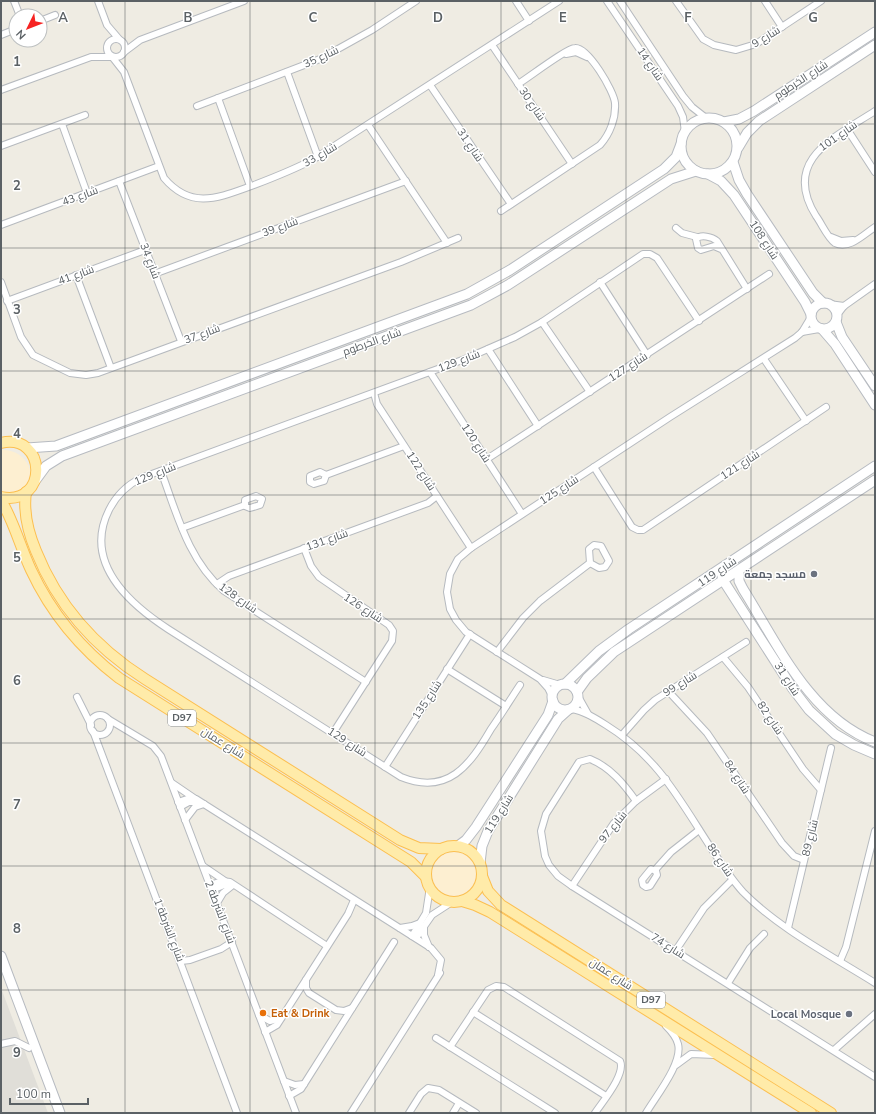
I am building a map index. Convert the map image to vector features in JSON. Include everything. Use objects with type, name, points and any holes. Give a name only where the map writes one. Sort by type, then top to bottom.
[{"type":"main road","points":[[1,498],[14,498],[26,492],[35,481],[37,474],[35,460],[27,448],[4,440]]},
{"type":"main road","name":"شارع عمان","points":[[26,492],[25,507],[28,530],[50,582],[80,626],[109,653],[145,680],[400,840],[419,848],[441,849]]},
{"type":"main road","name":"شارع عمان","points":[[1,498],[14,524],[30,568],[43,592],[73,635],[99,662],[119,678],[411,862],[428,882]]},
{"type":"main road","points":[[458,846],[473,853],[480,863],[482,876],[481,883],[474,894],[457,901],[441,899],[428,882],[428,864],[441,849],[458,846]]},
{"type":"main road","name":"شارع عمان","points":[[482,876],[488,891],[501,905],[831,1113]]},
{"type":"main road","name":"شارع عمان","points":[[457,901],[475,905],[490,912],[811,1113]]},
{"type":"street","points":[[98,1],[107,25],[124,45],[124,53]]},
{"type":"street","points":[[91,57],[118,58],[140,40],[244,1]]},
{"type":"street","name":"شارع 35","points":[[197,106],[320,59],[349,44],[416,1]]},
{"type":"street","points":[[516,1],[529,21]]},
{"type":"street","name":"شارع 33","points":[[112,57],[124,72],[164,178],[181,193],[192,197],[215,198],[291,171],[318,157],[492,46],[559,1]]},
{"type":"street","name":"شارع 14","points":[[607,1],[678,106],[685,132]]},
{"type":"street","name":"شارع 14","points":[[620,1],[692,107],[706,118]]},
{"type":"street","name":"شارع 9","points":[[676,1],[699,35],[714,45],[736,50],[748,48],[821,1]]},
{"type":"street","points":[[765,1],[782,27]]},
{"type":"street","points":[[48,18],[55,15]]},
{"type":"street","points":[[107,25],[106,51],[112,57]]},
{"type":"street","name":"شارع الخرطوم","points":[[724,122],[739,118],[754,111],[875,32]]},
{"type":"street","points":[[1,90],[91,57],[107,45],[111,40],[140,40]]},
{"type":"street","name":"شارع الخرطوم","points":[[738,148],[747,133],[759,121],[875,45]]},
{"type":"street","name":"شارع 30","points":[[492,46],[572,164]]},
{"type":"street","points":[[501,211],[600,145],[608,135],[612,126],[615,110],[614,97],[594,64],[581,53],[572,52],[560,56],[518,84]]},
{"type":"street","name":"شارع 33","points":[[124,53],[124,72]]},
{"type":"street","points":[[287,72],[318,157]]},
{"type":"street","name":"شارع 31","points":[[430,85],[511,204]]},
{"type":"street","points":[[218,98],[250,186]]},
{"type":"street","name":"شارع 101","points":[[875,111],[819,149],[811,160],[806,173],[804,185],[806,198],[827,233],[834,239],[841,241],[859,238],[875,227]]},
{"type":"street","points":[[1,146],[85,115]]},
{"type":"street","points":[[706,118],[712,118],[724,122],[733,130],[738,148],[733,162],[722,171],[708,174],[696,171],[691,167],[683,157],[681,144],[685,132],[693,122],[706,118]]},
{"type":"street","points":[[62,124],[87,193]]},
{"type":"street","points":[[368,125],[447,243]]},
{"type":"street","points":[[847,129],[875,172]]},
{"type":"street","name":"شارع الخرطوم","points":[[27,448],[56,446],[467,294],[510,270],[664,169],[676,157],[681,144]]},
{"type":"street","name":"شارع 108","points":[[733,162],[739,180],[747,194],[813,294],[826,303]]},
{"type":"street","name":"شارع 43","points":[[1,225],[159,166]]},
{"type":"street","name":"شارع الخرطوم","points":[[35,481],[46,466],[62,456],[471,305],[508,285],[671,178],[696,171]]},
{"type":"street","name":"شارع 108","points":[[708,174],[721,181],[734,195],[805,302],[811,316]]},
{"type":"street","name":"شارع 34","points":[[120,181],[181,342]]},
{"type":"street","name":"شارع 39","points":[[154,274],[406,181]]},
{"type":"street","points":[[676,228],[682,233],[697,237],[713,238],[718,242],[747,289]]},
{"type":"street","points":[[697,237],[695,240],[701,250],[714,246],[721,249]]},
{"type":"street","name":"شارع 37","points":[[1,282],[24,343],[37,358],[60,370],[74,374],[92,374],[407,260],[458,238]]},
{"type":"street","name":"شارع 41","points":[[7,301],[145,250]]},
{"type":"street","name":"شارع 129","points":[[520,685],[475,756],[464,768],[453,775],[436,781],[418,782],[401,777],[157,622],[134,602],[112,578],[104,559],[101,546],[103,527],[107,514],[118,495],[127,486],[141,478],[374,393],[488,349],[542,322],[600,282],[648,253],[652,254],[658,261],[699,320]]},
{"type":"street","name":"شارع 127","points":[[487,460],[769,274]]},
{"type":"street","points":[[76,275],[111,368]]},
{"type":"street","points":[[600,282],[647,355]]},
{"type":"street","points":[[820,329],[829,329],[844,306],[875,284]]},
{"type":"street","points":[[844,306],[826,303],[814,308],[811,316],[814,325],[835,344],[875,405]]},
{"type":"street","points":[[826,303],[835,310],[842,337],[875,386]]},
{"type":"street","name":"شارع 125","points":[[553,699],[546,684],[540,679],[470,634],[459,624],[453,615],[447,592],[452,569],[460,558],[471,548],[670,417],[764,359],[802,332],[811,316]]},
{"type":"street","points":[[542,322],[590,392]]},
{"type":"street","name":"شارع 125","points":[[802,332],[820,329]]},
{"type":"street","points":[[488,349],[538,426]]},
{"type":"street","points":[[764,359],[806,421]]},
{"type":"street","name":"شارع 120","points":[[430,372],[522,514]]},
{"type":"street","name":"شارع 122","points":[[374,393],[377,404],[471,548]]},
{"type":"street","name":"شارع 121","points":[[594,467],[627,518],[639,526],[654,522],[826,407]]},
{"type":"street","points":[[326,475],[404,446]]},
{"type":"street","name":"شارع 119","points":[[563,685],[610,642],[875,466]]},
{"type":"street","name":"شارع 128","points":[[161,471],[182,528],[198,562],[217,584],[224,591],[366,682]]},
{"type":"street","name":"شارع 119","points":[[578,695],[587,678],[614,652],[875,480]]},
{"type":"street","points":[[826,512],[842,496],[842,493],[837,492]]},
{"type":"street","name":"شارع 131","points":[[217,584],[229,576],[428,504],[438,496]]},
{"type":"street","points":[[182,528],[245,505]]},
{"type":"street","name":"شارع 126","points":[[304,548],[311,566],[319,577],[389,625],[392,629],[392,641],[333,733]]},
{"type":"street","points":[[723,580],[722,577],[724,571],[735,563],[740,556]]},
{"type":"street","points":[[497,652],[523,618],[540,601],[590,563]]},
{"type":"street","name":"شارع 31","points":[[739,571],[739,581],[743,589],[802,684],[819,704],[838,721],[853,732],[875,742]]},
{"type":"street","name":"شارع 31","points":[[723,580],[801,700],[826,727],[845,741],[875,754]]},
{"type":"street","name":"شارع 135","points":[[385,767],[470,634]]},
{"type":"street","name":"شارع 99","points":[[622,735],[644,710],[746,642]]},
{"type":"street","points":[[775,661],[782,657],[802,684]]},
{"type":"street","name":"شارع 82","points":[[722,658],[757,699],[803,769],[821,790]]},
{"type":"street","points":[[447,669],[506,706]]},
{"type":"street","name":"شارع 125","points":[[540,679],[563,685]]},
{"type":"street","points":[[563,685],[572,686],[578,695],[577,703],[569,710],[557,707],[553,699],[555,690],[563,685]]},
{"type":"street","name":"شارع 84","points":[[669,692],[707,733],[782,843],[794,856],[804,860]]},
{"type":"street","name":"شارع 86","points":[[578,695],[588,714]]},
{"type":"street","name":"شارع الشرطة 1","points":[[77,697],[92,728],[237,1113]]},
{"type":"street","name":"شارع 119","points":[[458,846],[466,840],[476,827],[548,715],[553,699]]},
{"type":"street","points":[[84,709],[96,716],[101,715],[108,719],[110,724],[99,748]]},
{"type":"street","name":"شارع 119","points":[[480,863],[482,846],[488,831],[558,719],[569,710]]},
{"type":"street","name":"شارع 86","points":[[569,710],[588,714],[622,735],[647,756],[666,779],[732,880],[762,909],[788,928],[875,983]]},
{"type":"street","points":[[96,716],[92,720],[92,728],[100,734],[123,728]]},
{"type":"street","name":"شارع الشرطة 2","points":[[108,719],[116,722],[158,750],[295,1111]]},
{"type":"street","name":"شارع 89","points":[[788,928],[831,748]]},
{"type":"street","name":"شارع 74","points":[[636,801],[620,780],[600,765],[592,760],[584,759],[577,764],[543,821],[541,831],[545,856],[549,865],[558,876],[875,1077]]},
{"type":"street","name":"شارع 97","points":[[572,886],[608,830],[636,801],[666,779]]},
{"type":"street","points":[[170,780],[194,798],[430,947]]},
{"type":"street","points":[[814,781],[824,780]]},
{"type":"street","points":[[179,804],[194,798]]},
{"type":"street","points":[[179,804],[193,802],[202,803]]},
{"type":"street","points":[[185,820],[195,807],[202,803]]},
{"type":"street","points":[[655,870],[672,852],[699,830]]},
{"type":"street","points":[[840,961],[846,947],[875,830]]},
{"type":"street","points":[[202,864],[225,881],[327,946]]},
{"type":"street","points":[[676,950],[704,908],[732,880]]},
{"type":"street","points":[[211,888],[225,881]]},
{"type":"street","points":[[351,1113],[438,975],[442,964],[441,960],[430,947],[424,935],[423,923],[429,903],[428,882]]},
{"type":"street","points":[[211,888],[224,885],[233,885]]},
{"type":"street","points":[[217,904],[223,893],[233,885]]},
{"type":"street","points":[[271,1047],[279,1022],[356,901]]},
{"type":"street","points":[[414,937],[423,923],[436,911],[457,901]]},
{"type":"street","points":[[400,928],[423,923]]},
{"type":"street","points":[[728,983],[750,948],[764,934]]},
{"type":"street","points":[[295,1111],[303,1087],[394,942]]},
{"type":"street","points":[[182,964],[232,944]]},
{"type":"street","points":[[1,956],[60,1113]]},
{"type":"street","points":[[1,973],[54,1113]]},
{"type":"street","points":[[306,980],[306,988],[309,993],[336,1010],[344,1011],[353,1007]]},
{"type":"street","points":[[450,1047],[488,990],[493,987],[501,986],[617,1057],[622,1064],[622,1070],[595,1113]]},
{"type":"street","points":[[473,1012],[606,1096]]},
{"type":"street","points":[[834,1050],[875,1014]]},
{"type":"street","points":[[259,1015],[270,1021],[279,1022]]},
{"type":"street","points":[[646,1113],[675,1066],[678,1055],[678,1044],[673,1034],[661,1020]]},
{"type":"street","points":[[264,1030],[279,1022]]},
{"type":"street","points":[[436,1038],[546,1110],[555,1113]]},
{"type":"street","points":[[1,1044],[15,1041],[29,1048]]},
{"type":"street","points":[[675,1066],[691,1054],[717,1055]]},
{"type":"street","points":[[284,1081],[303,1087]]},
{"type":"street","points":[[288,1094],[303,1087]]},
{"type":"street","points":[[409,1113],[421,1094],[428,1088],[439,1090],[476,1113]]},
{"type":"street","points":[[453,1113],[460,1103]]},
{"type":"shaded area","points":[[1,988],[48,1113],[1,1113]]},
{"type":"sand","points":[[1,450],[17,453],[28,464],[31,478],[23,490],[1,495]]},
{"type":"sand","points":[[454,852],[466,856],[472,862],[476,874],[472,886],[466,892],[454,896],[442,892],[436,886],[432,874],[436,862],[442,856]]},
{"type":"place","name":"مسجد جمعة","points":[[814,574]]},
{"type":"place","name":"Eat & Drink","points":[[263,1013]]},
{"type":"place","name":"Local Mosque","points":[[849,1014]]}]
